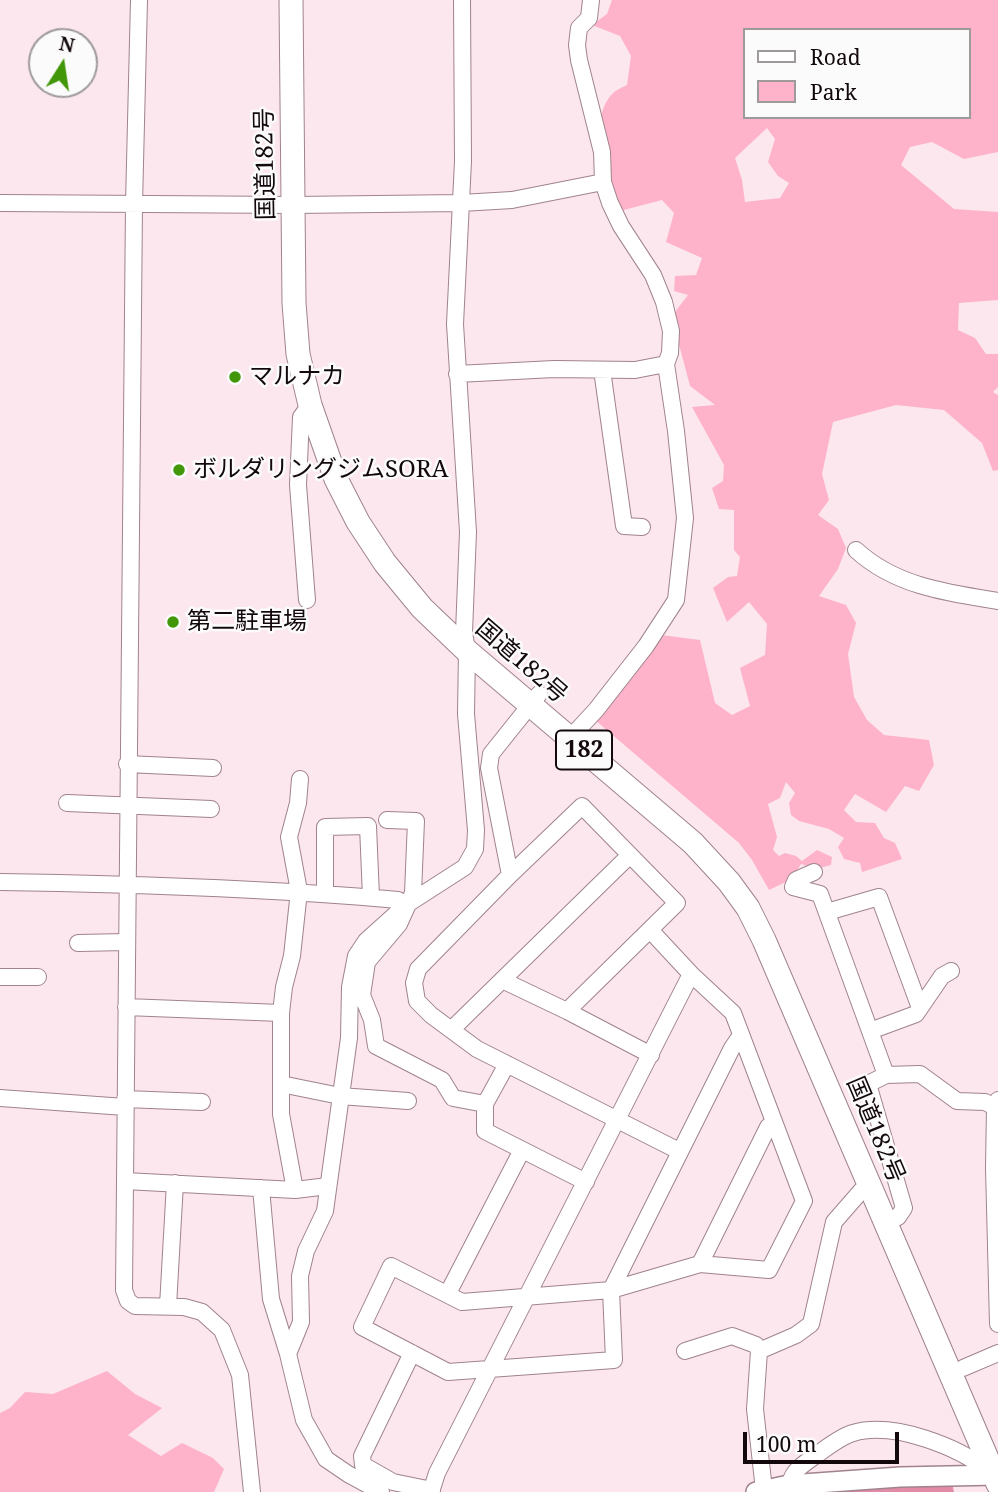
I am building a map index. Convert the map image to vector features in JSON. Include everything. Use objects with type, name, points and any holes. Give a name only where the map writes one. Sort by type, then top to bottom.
[{"type":"highway","name":"国道182号","points":[[291,0],[310,341],[318,384],[346,470],[369,513],[394,554],[466,642]]},
{"type":"highway","name":"国道182号","points":[[305,0],[301,205],[294,303],[299,354],[310,405],[336,479],[358,522],[385,563],[415,599],[574,733],[693,843],[729,882],[748,908],[870,1187],[892,1220],[963,1368],[998,1450]]},
{"type":"highway","name":"国道182号","points":[[574,733],[704,834],[743,877],[761,903],[997,1478]]},
{"type":"main road","points":[[760,1491],[900,1477],[997,1478]]},
{"type":"street","points":[[139,0],[127,764],[124,1290],[128,1301],[135,1306],[184,1307],[202,1312],[222,1330],[240,1375],[252,1492]]},
{"type":"street","points":[[288,1354],[301,1322],[300,1276],[306,1251],[325,1210],[349,1038],[350,987],[356,956],[366,941],[407,905],[465,867],[475,849],[474,798],[466,714],[468,533],[457,374],[456,314],[463,161],[462,0]]},
{"type":"street","points":[[574,733],[638,657],[676,600],[685,518],[666,364],[670,353],[671,331],[664,302],[653,275],[621,226],[603,182],[602,152],[577,45],[579,28],[589,18],[591,0]]},
{"type":"street","points":[[0,203],[461,203],[512,200],[603,182]]},
{"type":"street","points":[[457,374],[554,369],[635,370],[666,364]]},
{"type":"street","points":[[601,370],[624,526],[642,527]]},
{"type":"street","points":[[307,600],[298,485],[300,417],[310,405]]},
{"type":"street","points":[[856,550],[874,566],[938,592],[998,601]]},
{"type":"street","points":[[510,875],[489,768],[491,754],[536,700]]},
{"type":"street","points":[[127,764],[213,768]]},
{"type":"street","points":[[295,1190],[281,1114],[281,1013],[292,956],[299,891],[289,837],[298,803],[300,779]]},
{"type":"street","points":[[67,803],[211,808]]},
{"type":"street","points":[[567,1011],[677,903],[582,806],[418,969],[414,983],[417,1001],[477,1049],[679,1151]]},
{"type":"street","points":[[387,820],[416,821],[413,893],[400,923],[367,962],[362,995],[372,1020],[376,1046],[442,1080],[453,1098],[485,1104]]},
{"type":"street","points":[[325,893],[325,827],[368,826],[371,897]]},
{"type":"street","points":[[451,1030],[630,855]]},
{"type":"street","points":[[814,872],[796,880],[793,887],[820,894],[886,1075]]},
{"type":"street","points":[[0,881],[299,891],[398,900],[407,905]]},
{"type":"street","points":[[827,912],[879,897],[920,1008]]},
{"type":"street","points":[[650,930],[691,974],[733,1013],[804,1201],[769,1270],[700,1264],[611,1290],[462,1302],[390,1266],[362,1327],[448,1372],[614,1360],[611,1290],[679,1151],[741,1035]]},
{"type":"street","points":[[78,943],[126,942]]},
{"type":"street","points":[[870,1031],[916,1014],[942,976],[951,971]]},
{"type":"street","points":[[412,1353],[362,1456],[363,1465],[393,1482],[431,1491],[437,1473],[691,974]]},
{"type":"street","points":[[0,977],[38,976]]},
{"type":"street","points":[[502,980],[651,1055]]},
{"type":"street","points":[[126,1007],[281,1013]]},
{"type":"street","points":[[507,1064],[485,1104],[485,1131],[586,1182]]},
{"type":"street","points":[[892,1220],[904,1208],[868,1084],[886,1075],[920,1074],[957,1101],[997,1103],[998,1324]]},
{"type":"street","points":[[281,1084],[340,1096],[408,1101]]},
{"type":"street","points":[[0,1098],[125,1103],[202,1102]]},
{"type":"street","points":[[700,1264],[768,1127],[774,1122]]},
{"type":"street","points":[[448,1293],[522,1150]]},
{"type":"street","points":[[125,1181],[295,1190],[328,1186]]},
{"type":"street","points":[[168,1306],[175,1183]]},
{"type":"street","points":[[759,1351],[796,1335],[811,1324],[834,1222],[861,1191],[870,1187]]},
{"type":"street","points":[[261,1188],[271,1299],[304,1420],[326,1459],[382,1492]]},
{"type":"street","points":[[685,1352],[732,1336],[756,1345],[759,1351],[755,1409],[760,1491]]},
{"type":"street","points":[[963,1368],[998,1353]]},
{"type":"street","points":[[790,1489],[796,1469],[853,1433],[876,1431],[914,1435],[972,1457],[997,1478]]},
{"type":"green space","points":[[612,0],[998,0],[998,152],[964,159],[932,142],[910,147],[901,165],[954,209],[998,212],[998,300],[959,303],[958,330],[975,338],[986,354],[998,354],[998,387],[993,392],[998,395],[998,470],[993,471],[982,443],[944,410],[896,405],[833,422],[822,474],[829,500],[818,515],[838,529],[846,548],[838,569],[819,596],[846,605],[856,623],[848,654],[854,697],[867,720],[884,735],[929,740],[934,765],[919,791],[905,786],[886,812],[855,794],[844,810],[856,822],[875,823],[884,838],[895,843],[902,859],[862,872],[860,863],[844,859],[838,847],[844,838],[829,829],[799,821],[791,815],[789,803],[795,793],[786,782],[780,798],[768,804],[777,837],[773,850],[779,856],[785,853],[802,861],[817,850],[832,857],[831,865],[816,869],[801,864],[792,879],[769,890],[739,843],[595,720],[653,634],[700,640],[715,703],[732,715],[750,706],[740,668],[765,655],[767,624],[749,602],[727,622],[713,588],[728,577],[737,576],[740,557],[734,550],[734,510],[719,509],[712,488],[723,481],[724,465],[692,407],[715,405],[690,386],[676,333],[675,312],[688,295],[674,291],[675,276],[696,275],[702,258],[666,242],[674,213],[662,200],[620,211],[601,151],[600,119],[613,93],[627,85],[631,56],[620,36],[592,25],[607,14]],"holes":[[[767,128],[775,139],[768,162],[778,176],[789,183],[780,198],[745,202],[735,158]]]},
{"type":"green space","points":[[107,1371],[135,1394],[162,1408],[128,1435],[161,1456],[182,1443],[213,1458],[224,1469],[214,1492],[0,1492],[0,1413],[10,1408],[25,1392],[53,1394]]},
{"type":"shaded area","points":[[952,1483],[954,1492],[799,1492]]},
{"type":"place","name":"マルナカ","points":[[235,377]]},
{"type":"place","name":"ボルダリングジムSORA","points":[[179,470]]},
{"type":"place","name":"第二駐車場","points":[[173,622]]}]
